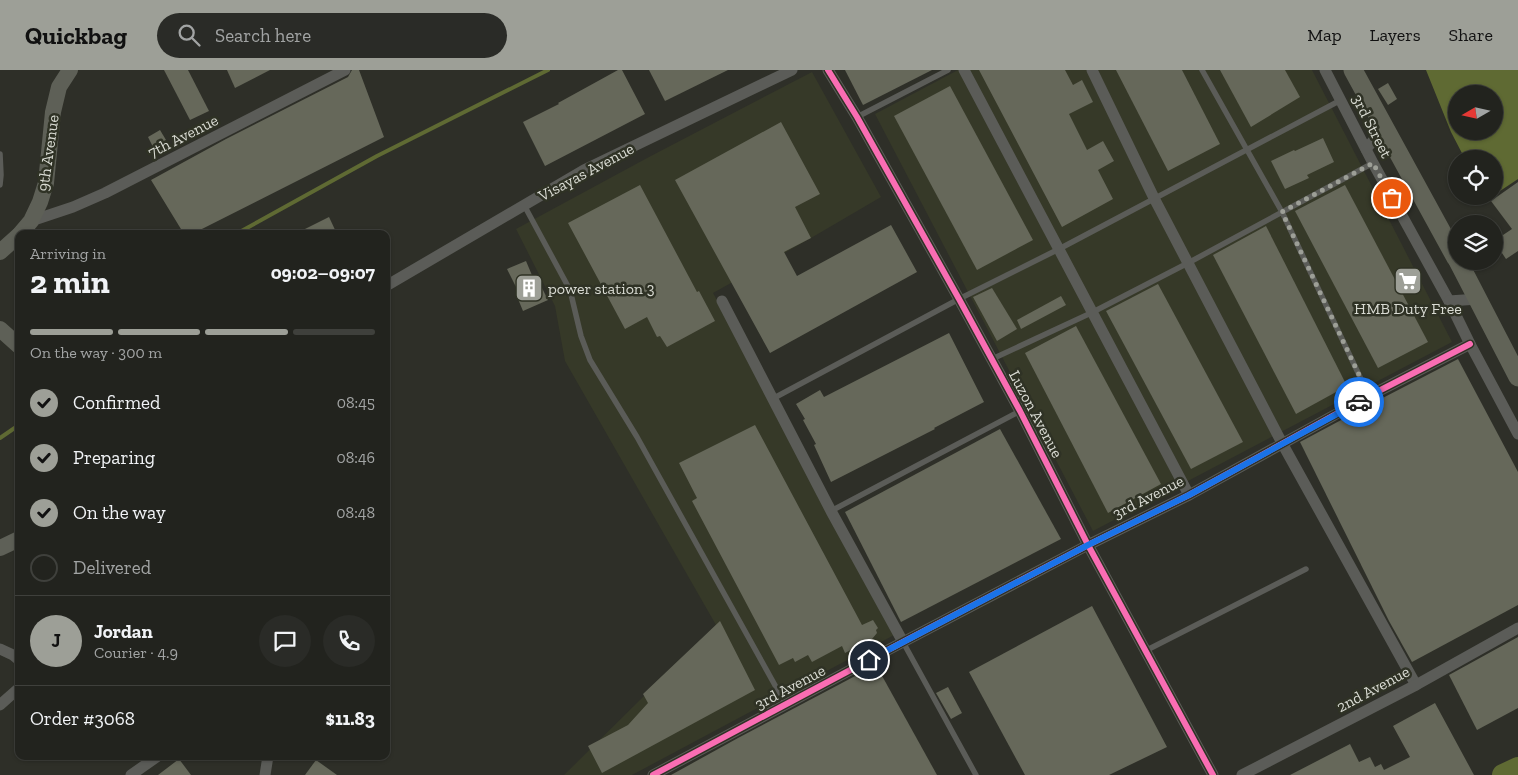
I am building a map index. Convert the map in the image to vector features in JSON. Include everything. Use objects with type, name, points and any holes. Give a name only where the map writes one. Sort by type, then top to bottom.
[{"type":"main road","points":[[1353,70],[1448,244]]},
{"type":"main road","points":[[1462,270],[1518,377]]},
{"type":"street","name":"9th Avenue","points":[[23,230],[32,221],[46,183],[53,112],[59,87],[70,70]]},
{"type":"street","name":"7th Avenue","points":[[32,221],[73,207],[105,193],[344,70]]},
{"type":"street","name":"Visayas Avenue","points":[[390,284],[584,170],[792,70]]},
{"type":"street","name":"Luzon Avenue","points":[[828,70],[857,117],[992,359],[1088,545],[1213,775]]},
{"type":"street","points":[[964,70],[1189,495]]},
{"type":"street","points":[[1092,70],[1154,198],[1282,444],[1416,685]]},
{"type":"street","name":"3rd Street","points":[[1325,70],[1518,434]]},
{"type":"street","points":[[1366,150],[1384,128]]},
{"type":"street","name":"9th Avenue","points":[[0,252],[15,238]]},
{"type":"street","points":[[1449,301],[1478,299]]},
{"type":"street","points":[[722,301],[831,511],[903,642]]},
{"type":"street","points":[[0,330],[15,343]]},
{"type":"street","name":"3rd Avenue","points":[[653,775],[1088,545],[1189,495],[1369,396],[1470,344]]},
{"type":"street","points":[[0,548],[15,541]]},
{"type":"street","name":"2nd Avenue","points":[[1242,775],[1416,685],[1518,628]]},
{"type":"street","points":[[0,649],[15,657]]},
{"type":"street","points":[[0,705],[15,692]]},
{"type":"street","points":[[131,775],[152,760]]},
{"type":"street","points":[[264,775],[267,760]]},
{"type":"lane","points":[[857,117],[948,70]]},
{"type":"lane","points":[[1202,70],[1282,212],[1369,396]]},
{"type":"lane","points":[[774,398],[959,299],[1059,249],[1341,100]]},
{"type":"lane","points":[[0,154],[0,185]]},
{"type":"lane","points":[[992,359],[1092,313],[1373,163]]},
{"type":"lane","points":[[524,205],[570,290],[590,360],[637,437],[786,705]]},
{"type":"lane","points":[[831,511],[1020,411]]},
{"type":"lane","points":[[1145,651],[1306,569]]},
{"type":"lane","points":[[903,642],[976,775]]},
{"type":"shaded area","points":[[958,70],[1312,70],[1452,342],[1093,531],[875,114]]},
{"type":"shaded area","points":[[1426,70],[1518,70],[1518,179],[1503,189],[1503,150],[1460,150],[1455,140],[1503,140],[1503,85],[1448,85],[1448,125]]},
{"type":"shaded area","points":[[812,72],[881,197],[713,293],[765,386],[896,634],[632,775],[564,775],[716,625],[565,361],[555,306],[516,229]]},
{"type":"building","points":[[164,70],[188,70],[209,111],[190,120]]},
{"type":"building","points":[[227,70],[270,70],[235,88]]},
{"type":"building","points":[[352,70],[359,70],[384,137],[200,230],[182,230],[151,180],[226,139],[348,77]]},
{"type":"building","points":[[618,70],[622,70],[645,114],[545,166],[523,122]]},
{"type":"building","points":[[649,70],[728,70],[665,101]]},
{"type":"building","points":[[845,70],[932,70],[863,105]]},
{"type":"building","points":[[979,70],[1065,70],[1073,85],[1082,80],[1093,102],[1069,114],[1087,150],[1103,141],[1114,161],[1098,170],[1113,199],[1062,227]]},
{"type":"building","points":[[1116,70],[1182,70],[1220,144],[1168,171]]},
{"type":"building","points":[[1220,70],[1285,70],[1300,97],[1251,127]]},
{"type":"building","points":[[1388,83],[1397,99],[1388,105],[1378,89]]},
{"type":"building","points":[[950,86],[1033,240],[977,270],[894,116]]},
{"type":"building","points":[[781,122],[820,194],[795,207],[811,238],[784,252],[797,276],[891,225],[917,272],[770,353],[675,180]]},
{"type":"building","points":[[160,130],[166,140],[153,147],[148,137]]},
{"type":"building","points":[[1323,138],[1334,162],[1307,175],[1309,178],[1285,189],[1271,161]]},
{"type":"building","points":[[1518,182],[1518,251],[1506,259],[1503,254],[1503,235],[1512,229],[1494,205],[1503,205],[1503,193]]},
{"type":"building","points":[[640,185],[697,292],[699,291],[715,321],[667,347],[660,336],[657,337],[647,317],[625,329],[568,223]]},
{"type":"building","points":[[1345,185],[1428,342],[1378,368],[1295,211]]},
{"type":"building","points":[[329,217],[335,230],[303,230]]},
{"type":"building","points":[[1266,226],[1347,386],[1296,414],[1213,255]]},
{"type":"building","name":"power station 3","points":[[526,261],[534,280],[537,278],[548,300],[523,311],[518,299],[521,297],[507,269]]},
{"type":"building","points":[[1158,284],[1243,442],[1191,469],[1106,311]]},
{"type":"building","points":[[992,288],[1017,329],[997,341],[973,297]]},
{"type":"building","points":[[1061,296],[1066,305],[1021,329],[1017,320]]},
{"type":"building","points":[[1076,326],[1161,484],[1108,513],[1025,353]]},
{"type":"building","points":[[949,333],[984,402],[831,482],[814,445],[816,444],[803,420],[805,419],[796,404],[820,390],[824,397]]},
{"type":"building","points":[[1458,359],[1518,472],[1518,605],[1412,662],[1389,621],[1300,442]]},
{"type":"building","points":[[755,425],[862,625],[873,620],[878,628],[876,630],[877,633],[872,639],[845,653],[842,646],[812,662],[808,655],[795,662],[793,658],[779,665],[692,501],[697,498],[679,463]]},
{"type":"building","points":[[1000,429],[1061,539],[901,622],[845,512]]},
{"type":"building","points":[[1092,606],[1167,747],[1109,775],[1025,775],[969,672]]},
{"type":"building","points":[[720,621],[755,690],[602,773],[588,746],[628,725],[648,703],[643,694]]},
{"type":"building","points":[[1518,637],[1518,708],[1477,730],[1449,675]]},
{"type":"building","points":[[876,665],[937,775],[671,775],[738,738]]},
{"type":"building","points":[[948,687],[962,713],[951,719],[936,693]]},
{"type":"building","points":[[1435,703],[1474,775],[1290,775],[1350,744],[1359,762],[1370,757],[1375,767],[1381,764],[1384,770],[1410,757],[1393,726]]},
{"type":"building","points":[[180,760],[191,775],[158,775]]},
{"type":"building","points":[[316,760],[337,775],[305,775]]},
{"type":"waterway","points":[[243,230],[377,156],[548,70]]},
{"type":"waterway","points":[[0,438],[15,428]]},
{"type":"waterway","points":[[1503,775],[1518,768]]},
{"type":"cycle path","points":[[828,70],[857,117],[959,299],[1020,411],[1088,545],[1213,775]]},
{"type":"cycle path","points":[[653,775],[1088,545],[1189,495],[1369,396],[1470,344]]},
{"type":"way so far","points":[[1359,402],[1369,396],[1282,212],[1373,163],[1392,198]]},
{"type":"place","name":"HMB Duty Free","points":[[1408,281]]},
{"type":"place","name":"power station 3","points":[[529,288]]},
{"type":"route","points":[[869,660],[1088,545],[1189,495],[1359,402]]}]
